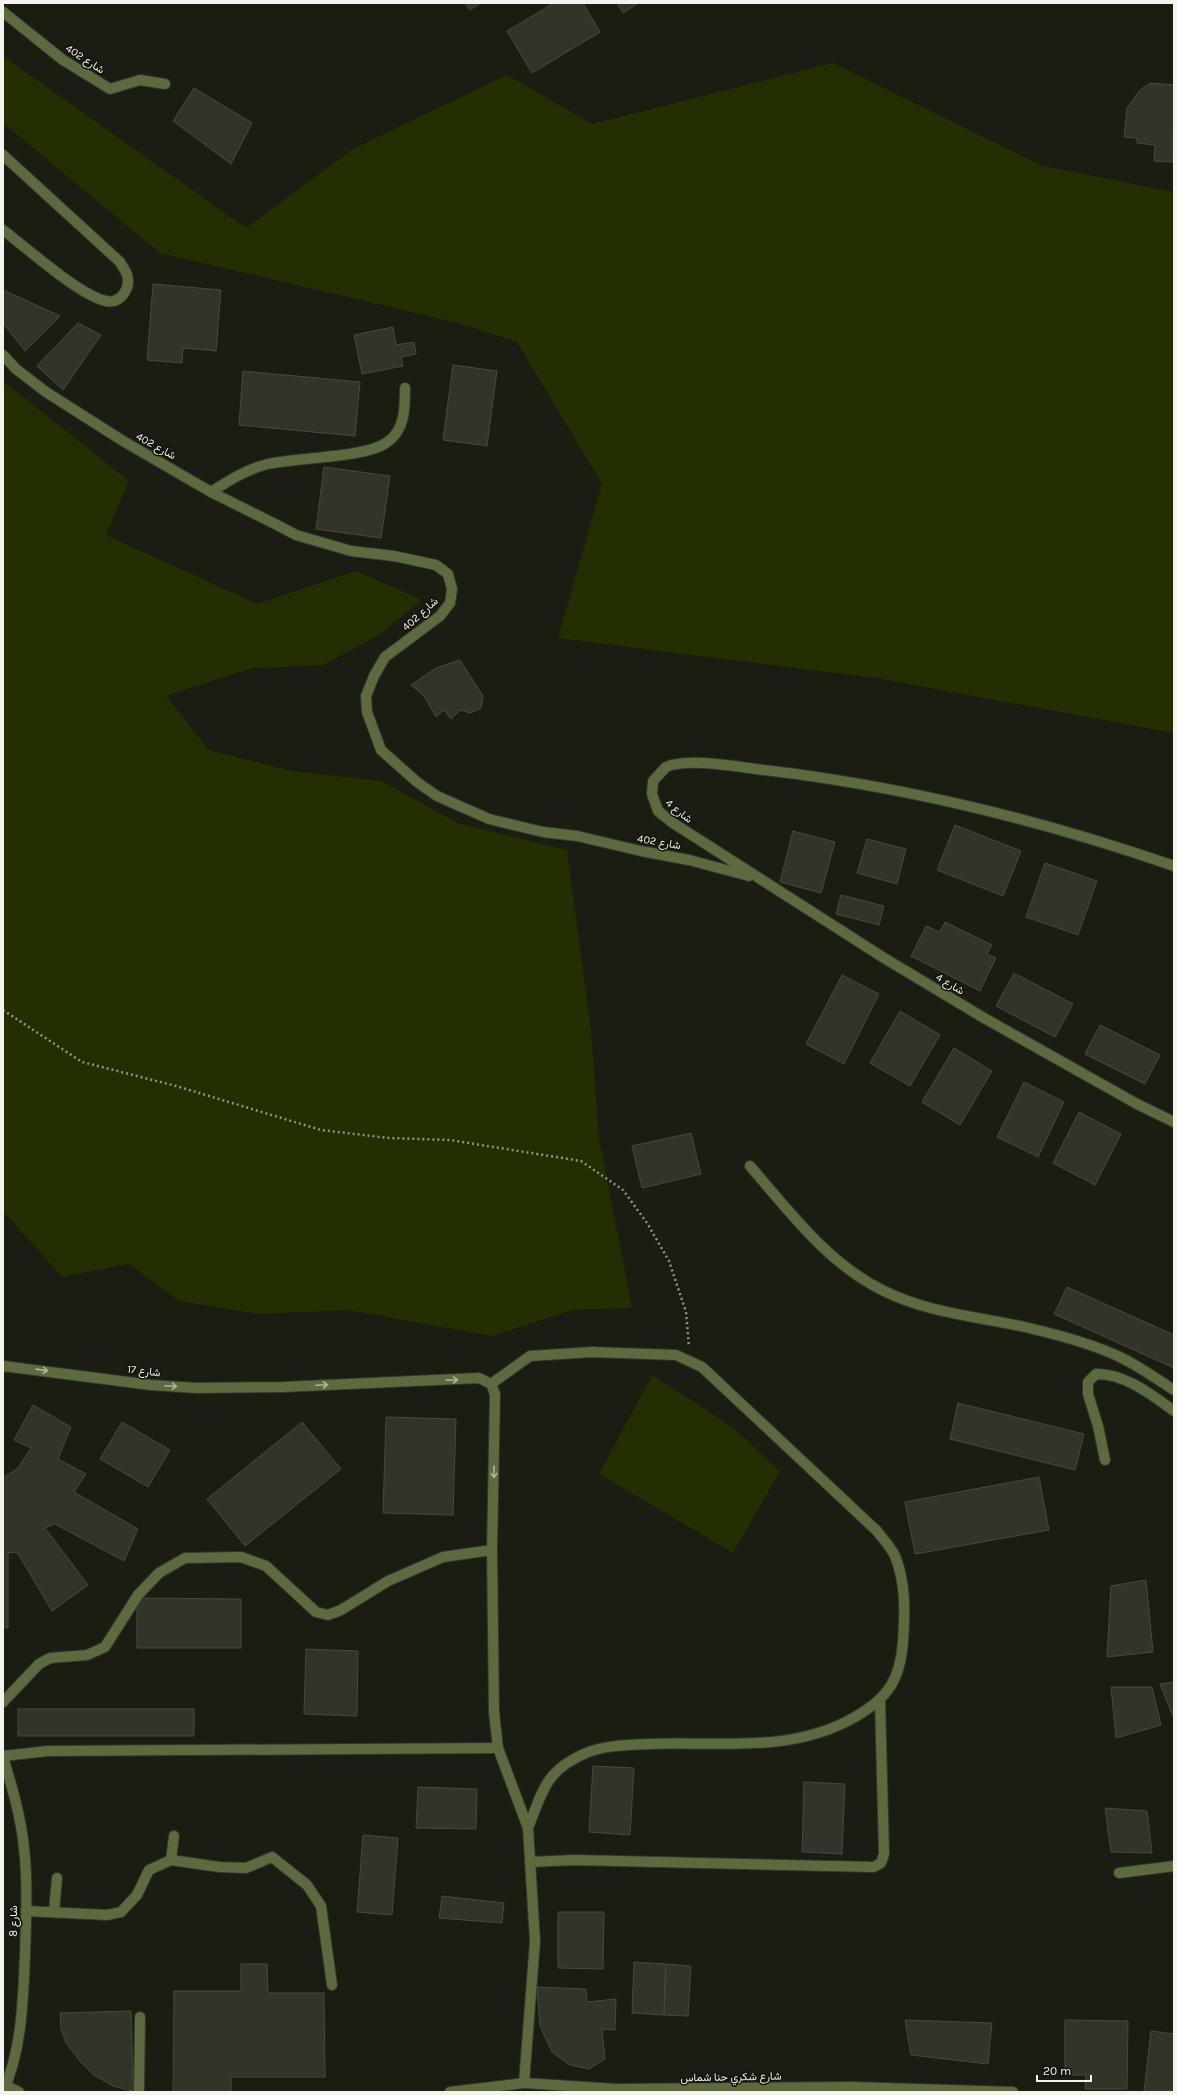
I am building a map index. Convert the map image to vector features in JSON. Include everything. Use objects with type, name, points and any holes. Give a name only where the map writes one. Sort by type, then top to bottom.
[{"type":"street","name":"شارع 402","points":[[3,12],[63,60],[110,89],[140,80],[165,84]]},
{"type":"street","points":[[3,155],[120,262],[127,274],[127,289],[120,298],[107,301],[84,292],[3,230]]},
{"type":"street","name":"شارع 402","points":[[3,355],[16,369],[46,392],[123,441],[211,492],[296,535],[351,551],[394,556],[436,565],[448,574],[452,589],[450,603],[435,620],[385,657],[374,676],[366,696],[367,712],[381,750],[416,782],[436,796],[463,809],[543,832],[577,836],[641,851],[689,860],[761,880]]},
{"type":"street","points":[[211,492],[247,470],[295,460],[365,451],[386,444],[402,423],[405,388]]},
{"type":"street","name":"شارع 4","points":[[1174,866],[1070,832],[977,807],[890,789],[811,776],[708,764],[669,766],[663,769],[654,781],[652,787],[658,811],[680,828],[761,880],[984,1018],[1137,1104],[1174,1122]]},
{"type":"street","points":[[750,1166],[805,1230],[833,1256],[861,1277],[884,1291],[947,1312],[1033,1329],[1092,1346],[1123,1358],[1174,1390]]},
{"type":"street","points":[[524,2083],[535,1941],[528,1828],[498,1748],[494,1712],[492,1550],[495,1394],[491,1384],[530,1356],[592,1352],[676,1355],[702,1367],[848,1502],[877,1532],[894,1555],[903,1584],[905,1618],[901,1664],[894,1680],[880,1700],[843,1724],[815,1735],[760,1744],[628,1745],[587,1752],[560,1766],[548,1779],[528,1828]]},
{"type":"street","name":"شارع 17","points":[[3,1366],[151,1385],[223,1388],[283,1387],[479,1378],[491,1384]]},
{"type":"street","points":[[1105,1460],[1098,1426],[1088,1394],[1088,1382],[1096,1374],[1108,1374],[1132,1384],[1174,1411]]},
{"type":"street","points":[[3,1702],[39,1664],[50,1658],[87,1655],[105,1647],[138,1595],[159,1573],[185,1558],[241,1558],[266,1566],[316,1612],[328,1615],[340,1610],[388,1581],[443,1557],[492,1550]]},
{"type":"street","points":[[530,1862],[575,1860],[874,1866],[881,1862],[884,1854],[880,1700]]},
{"type":"street","points":[[3,1756],[48,1751],[498,1748]]},
{"type":"street","name":"شارع 8","points":[[3,1756],[14,1790],[24,1848],[26,1911],[21,2009],[15,2053],[4,2087]]},
{"type":"street","points":[[171,1860],[174,1836]]},
{"type":"street","points":[[26,1911],[107,1915],[121,1912],[137,1895],[149,1870],[171,1860],[219,1867],[246,1868],[272,1857],[307,1885],[321,1906],[332,1985]]},
{"type":"street","points":[[1119,1873],[1174,1866]]},
{"type":"street","points":[[54,1912],[57,1878]]},
{"type":"street","points":[[140,2017],[140,2092]]},
{"type":"street","name":"شارع شكري حنا شماس","points":[[450,2092],[524,2083],[617,2090],[852,2087],[1013,2092]]},
{"type":"street","points":[[4,2087],[20,2092]]},
{"type":"path","points":[[3,1010],[82,1062],[176,1086],[320,1130],[389,1138],[450,1140],[581,1161],[623,1190],[647,1223],[669,1261],[686,1312],[690,1361]]},
{"type":"green space","points":[[3,56],[246,228],[353,149],[507,75],[592,124],[833,63],[1043,166],[1174,192],[1174,733],[876,678],[558,638],[602,484],[517,342],[458,323],[160,253],[3,123]]},
{"type":"green space","points":[[3,381],[129,481],[106,535],[257,604],[356,571],[422,600],[380,634],[324,665],[252,668],[166,696],[209,750],[291,771],[381,781],[458,823],[567,850],[591,1030],[599,1137],[632,1308],[573,1310],[492,1336],[348,1310],[258,1314],[179,1301],[129,1264],[62,1277],[3,1211]]},
{"type":"green space","points":[[652,1375],[732,1427],[780,1471],[733,1553],[599,1474]]},
{"type":"building","points":[[465,3],[481,3],[470,10]]},
{"type":"building","points":[[554,3],[583,3],[600,32],[532,73],[507,31]]},
{"type":"building","points":[[617,3],[638,3],[623,13]]},
{"type":"building","points":[[1150,83],[1174,85],[1173,162],[1154,161],[1155,145],[1137,143],[1137,138],[1124,137],[1127,108],[1140,90]]},
{"type":"building","points":[[194,88],[252,123],[231,164],[173,121]]},
{"type":"building","points":[[153,284],[221,290],[216,351],[183,348],[182,363],[147,360]]},
{"type":"building","points":[[3,290],[60,316],[25,351],[3,323]]},
{"type":"building","points":[[78,323],[101,335],[63,390],[37,366]]},
{"type":"building","points":[[393,327],[396,345],[414,342],[416,354],[401,357],[403,366],[362,374],[354,335]]},
{"type":"building","points":[[453,365],[497,371],[487,446],[443,440]]},
{"type":"building","points":[[243,371],[360,382],[355,436],[239,425]]},
{"type":"building","points":[[324,467],[390,476],[381,538],[316,529]]},
{"type":"building","points":[[460,660],[483,696],[481,708],[470,713],[460,710],[451,719],[444,710],[436,717],[424,696],[411,685],[436,668]]},
{"type":"building","points":[[955,825],[1021,851],[1003,896],[937,870]]},
{"type":"building","points":[[793,831],[835,842],[821,893],[780,882]]},
{"type":"building","points":[[867,839],[906,849],[897,884],[857,873]]},
{"type":"building","points":[[1045,863],[1097,881],[1078,935],[1026,917]]},
{"type":"building","points":[[841,895],[884,906],[879,925],[836,914]]},
{"type":"building","points":[[945,922],[992,945],[987,954],[996,958],[980,991],[911,956],[926,926],[940,932]]},
{"type":"building","points":[[1014,973],[1073,1004],[1055,1037],[996,1006]]},
{"type":"building","points":[[842,975],[879,994],[844,1064],[806,1044]]},
{"type":"building","points":[[900,1011],[940,1035],[910,1086],[870,1063]]},
{"type":"building","points":[[1100,1025],[1160,1055],[1145,1084],[1085,1054]]},
{"type":"building","points":[[954,1048],[992,1071],[960,1125],[922,1102]]},
{"type":"building","points":[[1024,1082],[1064,1102],[1038,1157],[997,1137]]},
{"type":"building","points":[[1079,1112],[1121,1134],[1095,1185],[1053,1163]]},
{"type":"building","points":[[691,1133],[701,1174],[642,1188],[632,1146]]},
{"type":"building","points":[[1067,1287],[1174,1335],[1174,1368],[1054,1314]]},
{"type":"building","points":[[958,1403],[1084,1434],[1075,1470],[950,1439]]},
{"type":"building","points":[[33,1405],[71,1427],[58,1459],[86,1474],[74,1492],[138,1529],[124,1561],[55,1524],[45,1528],[88,1585],[52,1611],[17,1552],[8,1553],[8,1628],[3,1627],[3,1478],[18,1468],[31,1448],[14,1440]]},
{"type":"building","points":[[386,1417],[456,1419],[453,1515],[383,1513]]},
{"type":"building","points":[[122,1422],[170,1450],[148,1487],[100,1459]]},
{"type":"building","points":[[302,1422],[341,1469],[245,1546],[207,1499]]},
{"type":"building","points":[[1039,1477],[1049,1530],[915,1554],[905,1502]]},
{"type":"building","points":[[1146,1580],[1153,1652],[1107,1657],[1111,1586]]},
{"type":"building","points":[[137,1598],[241,1599],[241,1648],[137,1648]]},
{"type":"building","points":[[306,1649],[358,1651],[357,1716],[304,1714]]},
{"type":"building","points":[[1174,1682],[1174,1716],[1173,1716],[1160,1684]]},
{"type":"building","points":[[1111,1687],[1152,1687],[1161,1725],[1116,1738]]},
{"type":"building","points":[[18,1709],[194,1709],[194,1736],[18,1736]]},
{"type":"building","points":[[593,1766],[634,1768],[630,1835],[589,1832]]},
{"type":"building","points":[[804,1782],[845,1784],[842,1854],[802,1852]]},
{"type":"building","points":[[418,1787],[477,1789],[476,1829],[416,1828]]},
{"type":"building","points":[[1105,1808],[1147,1811],[1152,1853],[1111,1852]]},
{"type":"building","points":[[363,1835],[398,1838],[392,1915],[357,1912]]},
{"type":"building","points":[[442,1896],[504,1903],[502,1923],[439,1918]]},
{"type":"building","points":[[558,1912],[604,1912],[603,1969],[558,1968]]},
{"type":"building","points":[[634,1962],[666,1964],[664,2015],[632,2013]]},
{"type":"building","points":[[241,1964],[267,1964],[268,1993],[324,1993],[325,2077],[231,2077],[231,2092],[173,2092],[174,1991],[241,1991]]},
{"type":"building","points":[[666,1964],[691,1966],[688,2016],[664,2015]]},
{"type":"building","points":[[537,1987],[586,1989],[587,2002],[616,1999],[615,2030],[602,2029],[605,2059],[589,2069],[570,2065],[552,2052],[540,2026]]},
{"type":"building","points":[[131,2011],[133,2091],[113,2086],[94,2075],[80,2061],[66,2043],[61,2029],[60,2013]]},
{"type":"building","points":[[905,2020],[992,2023],[988,2064],[911,2055]]},
{"type":"building","points":[[1065,2020],[1128,2021],[1127,2089],[1085,2089],[1086,2075],[1065,2075]]},
{"type":"building","points":[[1151,2031],[1174,2034],[1174,2092],[1144,2092]]}]
